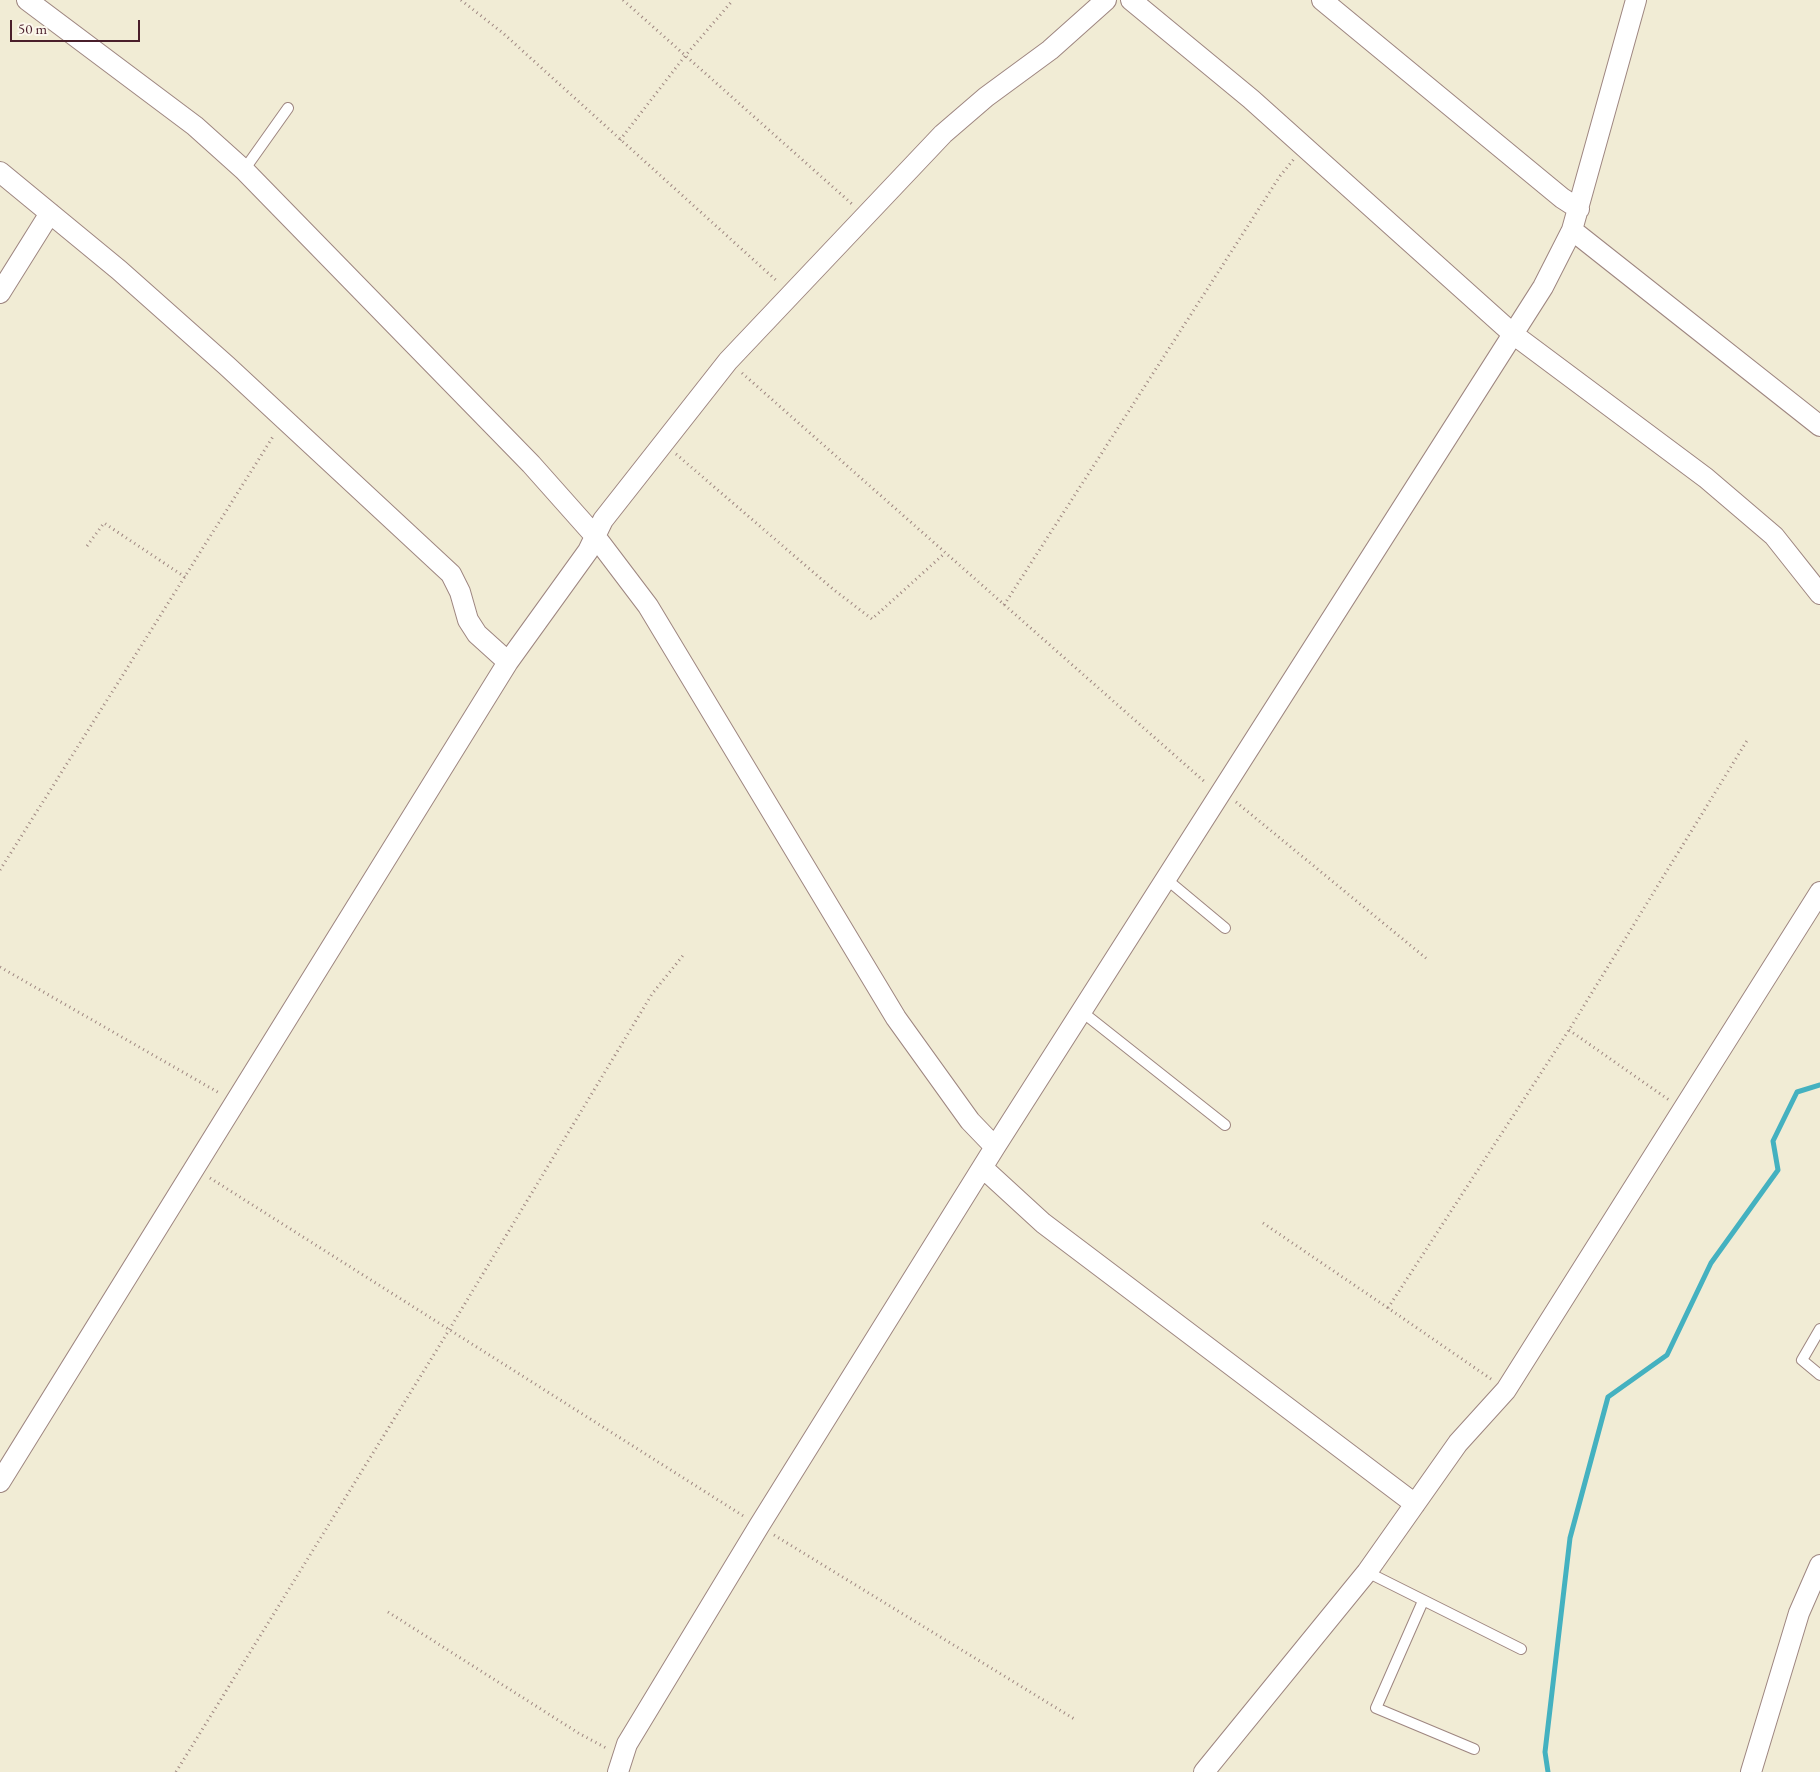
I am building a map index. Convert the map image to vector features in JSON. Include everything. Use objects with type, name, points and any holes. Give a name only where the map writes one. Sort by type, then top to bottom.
[{"type":"street","points":[[27,0],[195,126],[244,170],[531,464],[595,536],[648,606],[896,1018],[970,1122],[995,1147]]},
{"type":"street","points":[[0,1482],[234,1102],[514,654],[588,551],[603,520],[728,361],[943,134],[986,97],[1050,50],[1106,0]]},
{"type":"street","points":[[1131,0],[1252,99],[1304,147],[1516,330],[1706,478],[1774,536],[1820,594]]},
{"type":"street","points":[[1322,0],[1562,198],[1579,209]]},
{"type":"street","points":[[620,1764],[627,1744],[759,1526],[995,1147],[1543,286],[1572,230],[1579,209],[1636,0]]},
{"type":"street","points":[[0,172],[119,270],[284,419],[451,574],[460,592],[468,620],[477,634],[514,654]]},
{"type":"street","points":[[0,293],[50,213]]},
{"type":"street","points":[[1572,230],[1820,426]]},
{"type":"street","points":[[1204,1772],[1367,1572],[1458,1443],[1506,1390],[1820,892]]},
{"type":"street","points":[[983,1168],[1043,1223],[1415,1504]]},
{"type":"street","points":[[1751,1772],[1799,1612],[1820,1565]]},
{"type":"lane","points":[[244,170],[288,108]]},
{"type":"lane","points":[[1165,878],[1224,928]]},
{"type":"lane","points":[[1081,1012],[1225,1125]]},
{"type":"lane","points":[[1820,1329],[1802,1360],[1820,1375]]},
{"type":"lane","points":[[1367,1572],[1521,1649]]},
{"type":"lane","points":[[1423,1601],[1376,1708],[1474,1749]]},
{"type":"path","points":[[461,0],[504,34],[791,294]]},
{"type":"path","points":[[623,0],[866,216]]},
{"type":"path","points":[[620,140],[685,56],[733,0]]},
{"type":"path","points":[[1004,605],[1280,176],[1304,147]]},
{"type":"path","points":[[728,361],[1208,784],[1229,796],[1427,959]]},
{"type":"path","points":[[0,870],[284,419]]},
{"type":"path","points":[[663,443],[834,590],[872,618],[945,553]]},
{"type":"path","points":[[87,546],[104,523],[185,577]]},
{"type":"path","points":[[1388,1308],[1569,1030],[1748,739]]},
{"type":"path","points":[[176,1772],[449,1330],[652,994],[685,953]]},
{"type":"path","points":[[0,967],[234,1102]]},
{"type":"path","points":[[1569,1030],[1682,1110]]},
{"type":"path","points":[[194,1167],[759,1526],[1076,1720]]},
{"type":"path","points":[[1263,1223],[1506,1390]]},
{"type":"path","points":[[388,1612],[580,1734],[620,1764]]},
{"type":"waterway","points":[[1548,1772],[1545,1752],[1570,1538],[1608,1397],[1667,1355],[1711,1263],[1778,1170],[1773,1141],[1797,1092],[1820,1085]]}]
